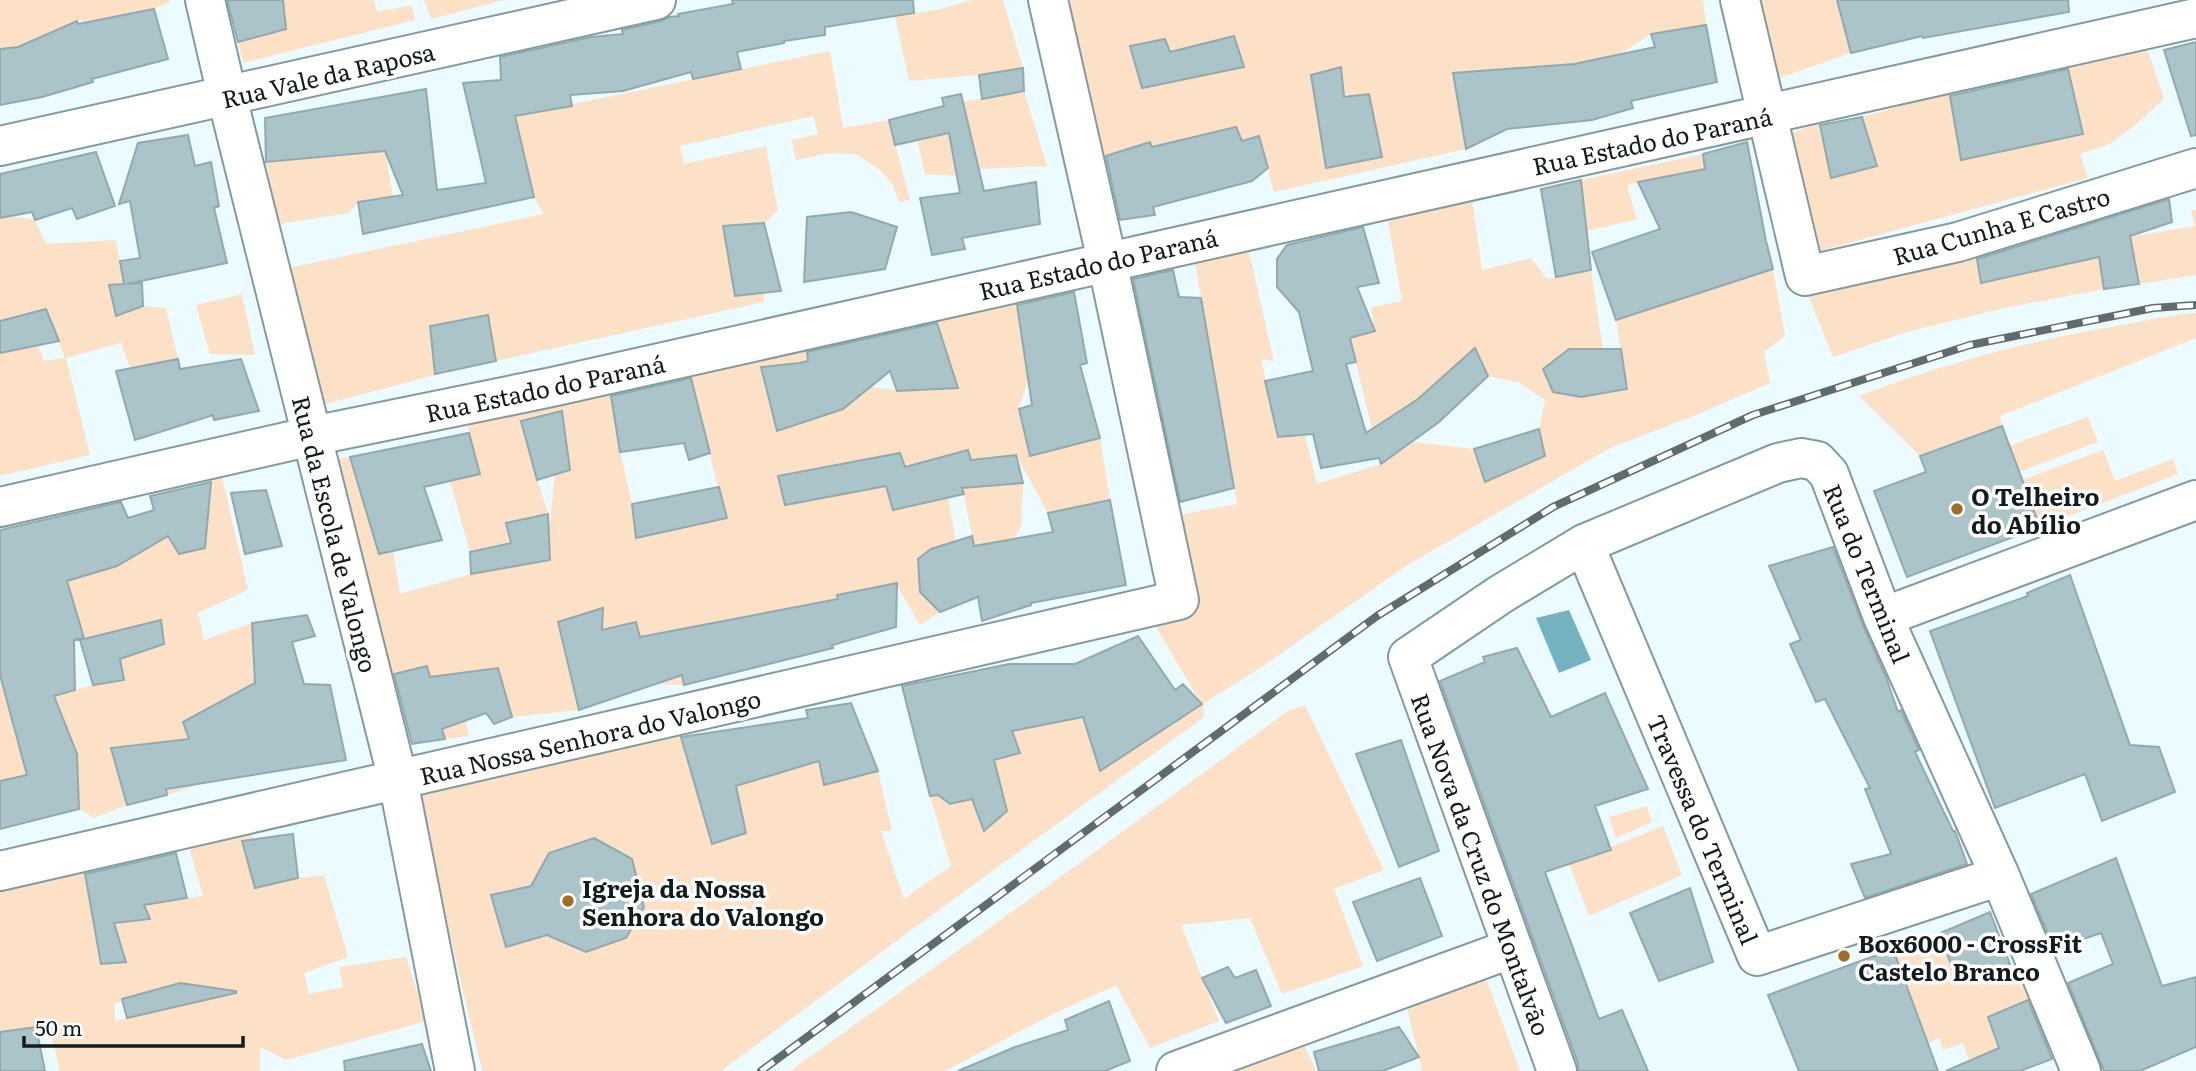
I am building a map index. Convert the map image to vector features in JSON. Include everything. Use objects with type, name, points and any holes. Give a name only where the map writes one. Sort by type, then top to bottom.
[{"type":"street","name":"Rua da Escola de Valongo","points":[[205,0],[398,780],[455,1071]]},
{"type":"street","name":"Rua Vale da Raposa","points":[[0,146],[656,0]]},
{"type":"street","points":[[1048,0],[1107,261]]},
{"type":"street","points":[[1740,0],[1766,115]]},
{"type":"street","name":"Rua Estado do Paraná","points":[[0,508],[312,436],[552,387],[2196,18]]},
{"type":"street","name":"Rua Cunha E Castro","points":[[1766,115],[1805,276],[1958,242],[2196,168]]},
{"type":"street","name":"Rua Nossa Senhora do Valongo","points":[[0,871],[1179,600],[1107,261]]},
{"type":"street","name":"Rua do Terminal","points":[[1408,657],[1501,594],[1584,544],[1777,463],[1801,458],[1817,461],[1829,474],[1883,617],[2000,876],[2081,1071]]},
{"type":"street","points":[[1883,617],[2196,500]]},
{"type":"street","name":"Travessa do Terminal","points":[[1584,544],[1757,956],[2000,876]]},
{"type":"street","name":"Rua Nova da Cruz do Montalvão","points":[[1408,657],[1557,1071]]},
{"type":"street","points":[[1176,1071],[1513,948]]},
{"type":"shaded area","points":[[0,0],[170,2],[154,9],[77,21],[34,40],[29,46],[0,49]]},
{"type":"shaded area","points":[[283,0],[374,0],[377,12],[411,5],[415,20],[243,63],[238,42],[286,29]]},
{"type":"shaded area","points":[[424,0],[504,0],[431,19]]},
{"type":"shaded area","points":[[973,0],[1003,0],[1023,68],[909,81],[895,16],[936,10]]},
{"type":"shaded area","points":[[1066,0],[1703,0],[1706,25],[1651,34],[1618,55],[1578,63],[1453,73],[1466,149],[1274,192],[1259,137],[1242,141],[1236,127],[1170,143],[1163,177],[1150,142],[1101,157]]},
{"type":"shaded area","points":[[1761,0],[1845,0],[1837,2],[1851,53],[1779,78]]},
{"type":"shaded area","points":[[2146,45],[2164,99],[2109,144],[2080,154],[2088,178],[1819,251],[1789,134],[1820,122],[1832,178],[1877,166],[1862,117],[1949,92],[1962,160],[2083,135],[2068,68]]},
{"type":"shaded area","points":[[830,51],[843,128],[889,120],[910,200],[899,202],[893,185],[880,170],[856,154],[830,153],[796,160],[792,140],[818,134],[813,116],[680,146],[684,164],[766,146],[778,211],[764,223],[764,302],[496,361],[488,315],[430,326],[435,375],[318,406],[288,268],[544,214],[534,197],[515,116]]},
{"type":"shaded area","points":[[1024,91],[1047,166],[979,169],[963,102]]},
{"type":"shaded area","points":[[949,133],[957,176],[925,174],[917,140]]},
{"type":"shaded area","points":[[385,151],[393,197],[358,202],[349,213],[279,224],[266,162]]},
{"type":"shaded area","points":[[1703,154],[1705,169],[1627,185],[1637,219],[1587,231],[1581,180]]},
{"type":"shaded area","points":[[1472,199],[1482,270],[1531,258],[1547,279],[1591,270],[1603,349],[1569,349],[1543,369],[1553,392],[1581,397],[1627,389],[1616,320],[1773,269],[1785,336],[1764,352],[1770,383],[1608,449],[1406,566],[1263,666],[1203,704],[1204,717],[721,1071],[482,1071],[416,790],[681,736],[712,844],[746,833],[736,786],[819,762],[825,785],[878,771],[892,831],[881,831],[904,899],[951,866],[930,796],[938,795],[950,804],[972,799],[1007,811],[994,760],[1020,753],[989,668],[1014,664],[1032,727],[1083,717],[1100,771],[1202,705],[1156,627],[1188,612],[1173,516],[1237,504],[1194,257],[1248,248],[1274,361],[1261,359],[1278,436],[1305,435],[1317,484],[1381,464],[1414,442],[1474,449],[1486,482],[1545,456],[1539,429],[1545,400],[1520,383],[1488,376],[1475,348],[1418,399],[1372,429],[1350,338],[1375,331],[1371,307],[1402,301],[1387,216]]},
{"type":"shaded area","points":[[2090,207],[2104,289],[2004,308],[1907,332],[1833,357],[1808,295],[1821,279],[1974,247],[1982,283],[2065,264],[2060,216]]},
{"type":"shaded area","points":[[2191,210],[2196,210],[2196,275],[2139,284],[2130,237],[2195,226]]},
{"type":"shaded area","points":[[10,216],[35,220],[46,244],[116,240],[124,284],[109,285],[116,315],[143,306],[166,308],[178,359],[130,368],[121,343],[66,358],[90,455],[0,476],[0,353],[38,345],[44,361],[65,358],[46,310],[0,321],[0,218]]},
{"type":"shaded area","points":[[242,294],[255,355],[210,354],[196,305]]},
{"type":"shaded area","points":[[1016,300],[1028,379],[1019,409],[1030,455],[1100,438],[1110,500],[1048,513],[1016,455],[994,458],[999,485],[1023,483],[1021,526],[1014,539],[974,546],[959,470],[968,450],[940,458],[943,473],[909,477],[900,453],[778,477],[786,505],[886,486],[894,510],[948,498],[956,541],[931,549],[918,559],[920,592],[940,612],[920,625],[896,584],[838,595],[848,641],[833,648],[818,603],[673,630],[684,685],[656,684],[636,622],[602,630],[603,609],[558,622],[579,710],[512,717],[498,668],[466,720],[469,736],[445,739],[427,666],[389,675],[330,461],[350,457],[379,554],[393,551],[400,594],[471,574],[550,560],[549,530],[555,475],[570,470],[562,412],[537,479],[548,514],[507,523],[511,543],[470,552],[450,481],[480,474],[466,419],[610,392],[632,503],[636,538],[726,519],[690,376],[807,350],[808,361],[762,367],[897,391],[958,388],[934,317]]},
{"type":"shaded area","points":[[2196,313],[2196,338],[2000,416],[2002,426],[1920,456],[1859,396],[1923,373],[2022,345]]},
{"type":"shaded area","points":[[2088,417],[2098,442],[2019,472],[2009,446]]},
{"type":"shaded area","points":[[2103,450],[2115,481],[2173,459],[2178,474],[2040,527],[2022,480]]},
{"type":"shaded area","points":[[222,477],[248,590],[198,613],[204,640],[252,623],[253,648],[279,677],[252,684],[183,722],[204,783],[167,795],[111,748],[127,805],[94,818],[79,809],[77,754],[54,696],[97,684],[124,680],[120,659],[164,644],[160,620],[86,638],[63,582],[117,566],[168,536],[179,554],[205,548],[211,482]]},
{"type":"shaded area","points":[[0,681],[27,775],[0,781]]},
{"type":"shaded area","points":[[1305,705],[1384,870],[1334,889],[1363,966],[1282,994],[1250,918],[1181,925],[1219,1021],[1150,1048],[1116,985],[1053,1014],[945,1071],[790,1071],[1288,711]]},
{"type":"shaded area","points":[[1647,806],[1652,822],[1616,838],[1609,817]]},
{"type":"shaded area","points":[[1663,826],[1682,875],[1589,916],[1569,864]]},
{"type":"shaded area","points":[[253,828],[253,840],[242,842],[255,888],[324,875],[348,957],[304,973],[309,994],[343,987],[339,967],[406,957],[427,1021],[286,1060],[260,1047],[260,1071],[60,1071],[49,1026],[0,1032],[0,889],[85,872],[101,964],[125,962],[114,923],[150,919],[144,905],[203,896],[190,851],[197,840]],"holes":[[[148,992],[211,998],[115,1021],[115,1004]]]},
{"type":"shaded area","points":[[1940,933],[1957,982],[2010,964],[2030,999],[1988,1017],[2004,1063],[1987,1053],[1969,1060],[1963,1043],[1943,1050],[1939,1037],[1928,1044],[1893,949]]},
{"type":"shaded area","points":[[1483,970],[1520,1071],[1419,1071],[1422,1070],[1405,1000]]},
{"type":"shaded area","points":[[1302,1040],[1316,1071],[1217,1071]]},
{"type":"water","points":[[1569,610],[1591,660],[1559,673],[1536,618]]},
{"type":"building","points":[[227,0],[283,0],[286,29],[238,42]]},
{"type":"building","points":[[732,0],[913,0],[914,13],[825,27],[825,35],[737,52],[741,69],[693,79],[691,72],[623,91],[570,95],[572,106],[515,116],[534,197],[363,234],[358,202],[403,195],[385,151],[266,162],[265,118],[426,89],[437,190],[486,183],[463,83],[501,80],[500,57],[591,37],[623,34],[622,30],[679,16],[678,14],[733,4]]},
{"type":"building","points":[[1837,0],[2068,0],[2069,12],[1923,38],[1922,36],[1851,53]]},
{"type":"building","points":[[154,9],[168,59],[92,79],[93,82],[42,97],[0,105],[0,49],[18,47],[77,21],[78,24]]},
{"type":"building","points":[[1706,25],[1717,82],[1631,101],[1633,108],[1592,120],[1507,129],[1466,149],[1453,73],[1574,64],[1655,47],[1651,34]]},
{"type":"building","points":[[1234,36],[1244,67],[1142,88],[1130,46],[1165,39],[1170,52]]},
{"type":"building","points":[[2196,42],[2196,135],[2191,136],[2164,50]]},
{"type":"building","points":[[1341,67],[1344,97],[1369,94],[1382,157],[1326,168],[1311,75]]},
{"type":"building","points":[[1023,68],[1024,91],[982,99],[979,75]]},
{"type":"building","points":[[2068,69],[2083,134],[1961,160],[1950,96]]},
{"type":"building","points":[[961,94],[984,191],[1036,182],[1040,224],[962,238],[965,249],[932,255],[920,198],[960,193],[949,133],[895,145],[889,120],[944,106],[942,98]]},
{"type":"building","points":[[1862,117],[1877,166],[1831,178],[1820,125]]},
{"type":"building","points":[[1236,127],[1242,141],[1259,136],[1268,168],[1252,181],[1153,207],[1155,215],[1120,220],[1106,156],[1150,142],[1152,147]]},
{"type":"building","points":[[188,135],[195,166],[211,162],[219,206],[214,208],[227,263],[127,284],[142,283],[143,306],[116,316],[109,285],[124,284],[120,261],[140,258],[130,201],[119,204],[138,143]]},
{"type":"building","points":[[1747,142],[1773,269],[1616,320],[1592,252],[1660,229],[1638,182],[1705,169],[1703,154]]},
{"type":"building","points":[[96,152],[115,206],[77,219],[72,208],[35,220],[32,212],[0,218],[0,174]]},
{"type":"building","points":[[1581,180],[1591,270],[1556,277],[1541,189]]},
{"type":"building","points":[[2169,199],[2172,222],[2130,236],[2139,284],[2104,289],[2099,257],[1981,283],[1977,259]]},
{"type":"building","points":[[851,212],[897,227],[885,269],[804,282],[807,217]]},
{"type":"building","points":[[764,223],[781,291],[735,296],[723,226]]},
{"type":"building","points":[[1363,227],[1379,283],[1357,287],[1375,331],[1350,338],[1356,362],[1346,364],[1366,433],[1418,399],[1475,348],[1488,376],[1439,422],[1381,464],[1379,458],[1321,468],[1313,434],[1278,437],[1265,381],[1313,371],[1299,312],[1277,287],[1277,259],[1287,245]]},
{"type":"building","points":[[1173,270],[1179,297],[1201,298],[1234,488],[1180,502],[1133,279]]},
{"type":"building","points":[[1074,292],[1087,363],[1080,365],[1100,438],[1030,456],[1019,409],[1032,405],[1017,305]]},
{"type":"building","points":[[46,309],[59,341],[0,353],[0,321]]},
{"type":"building","points":[[488,315],[496,361],[435,374],[430,326]]},
{"type":"building","points":[[937,323],[958,388],[897,391],[890,371],[843,409],[777,431],[761,367],[808,361],[807,352]]},
{"type":"building","points":[[1569,349],[1621,349],[1627,389],[1581,397],[1553,392],[1543,369]]},
{"type":"building","points":[[178,359],[180,369],[241,359],[259,411],[214,420],[213,415],[135,440],[116,371]]},
{"type":"building","points":[[691,378],[710,453],[689,460],[684,443],[620,452],[611,396]]},
{"type":"building","points":[[562,411],[570,470],[537,480],[521,421]]},
{"type":"building","name":"O Telheiro do Abílio","points":[[2002,426],[2040,527],[1907,577],[1874,491],[1926,472],[1920,456]]},
{"type":"building","points":[[1539,429],[1545,456],[1485,482],[1474,449]]},
{"type":"building","points":[[469,433],[480,474],[424,487],[442,540],[379,554],[350,457]]},
{"type":"building","points":[[968,450],[971,460],[1016,455],[1023,483],[962,488],[964,494],[893,510],[886,486],[785,505],[778,476],[900,453],[905,467]]},
{"type":"building","points":[[211,482],[205,548],[179,554],[168,536],[117,566],[67,581],[84,638],[74,640],[75,690],[54,696],[77,754],[79,809],[0,829],[0,781],[27,775],[0,675],[0,530],[121,502],[128,518],[154,510],[150,496]]},
{"type":"building","points":[[719,487],[727,518],[636,538],[632,504]]},
{"type":"building","points":[[266,490],[282,546],[245,554],[231,493]]},
{"type":"building","points":[[1110,500],[1126,585],[1031,603],[982,621],[978,597],[940,612],[920,592],[918,559],[931,549],[972,536],[974,546],[1053,532],[1048,513]]},
{"type":"building","points":[[548,514],[550,560],[471,574],[470,552],[511,543],[506,523]]},
{"type":"building","points":[[1833,547],[1898,712],[1901,710],[1919,750],[1915,752],[1955,831],[1967,864],[1865,898],[1851,864],[1891,854],[1865,789],[1870,788],[1825,699],[1816,702],[1790,644],[1801,640],[1769,566]]},
{"type":"building","points":[[2070,575],[2130,745],[2159,747],[2175,792],[2102,821],[2085,774],[1995,808],[1930,631],[2028,596],[2027,593]]},
{"type":"building","points":[[897,583],[896,627],[832,645],[833,648],[684,685],[682,675],[579,710],[558,622],[603,608],[602,630],[636,622],[640,637],[838,599],[837,595]]},
{"type":"building","points":[[307,615],[315,636],[292,642],[304,684],[330,685],[346,760],[166,789],[167,795],[127,805],[111,748],[189,739],[183,722],[255,683],[252,623]]},
{"type":"building","points":[[161,620],[164,644],[120,659],[124,680],[93,685],[80,640]]},
{"type":"building","points":[[1138,636],[1175,690],[1183,684],[1202,704],[1100,771],[1083,717],[1012,731],[1020,753],[994,760],[1007,811],[984,831],[972,799],[950,804],[938,795],[930,796],[902,686],[1009,664],[1075,664]]},
{"type":"building","points":[[1517,648],[1551,717],[1605,693],[1648,789],[1595,806],[1611,850],[1545,872],[1599,1019],[1622,1010],[1648,1071],[1578,1071],[1578,1064],[1440,681],[1485,662],[1483,657]]},
{"type":"building","points":[[427,666],[430,677],[498,668],[512,717],[494,724],[486,713],[442,729],[445,739],[412,744],[394,674]]},
{"type":"building","points":[[851,703],[878,771],[824,785],[819,761],[736,786],[746,833],[712,844],[681,737],[808,718],[806,710]]},
{"type":"building","points":[[1401,740],[1439,851],[1399,867],[1356,754]]},
{"type":"building","points":[[293,834],[298,878],[255,888],[242,841]]},
{"type":"building","name":"Igreja da Nossa Senhora do Valongo","points":[[594,838],[632,859],[644,907],[626,938],[586,952],[547,935],[506,947],[491,895],[531,886],[549,853]]},
{"type":"building","points":[[176,853],[187,898],[144,905],[150,919],[114,923],[126,962],[101,964],[85,874]]},
{"type":"building","points":[[2116,858],[2162,986],[2196,977],[2196,1047],[2140,1071],[2104,1071],[2068,983],[2113,964],[2101,933],[2054,949],[2031,894]]},
{"type":"building","points":[[1420,878],[1442,936],[1377,961],[1353,902]]},
{"type":"building","points":[[1690,888],[1713,962],[1659,981],[1630,913]]},
{"type":"building","points":[[1990,912],[2010,964],[1957,982],[1940,933]]},
{"type":"building","points":[[1893,949],[1938,1071],[1799,1071],[1768,995]]},
{"type":"building","points":[[1228,967],[1235,978],[1256,970],[1271,1006],[1226,1023],[1202,978]]},
{"type":"building","points":[[180,983],[236,993],[127,1018],[122,999]]},
{"type":"building","points":[[2028,1000],[2052,1059],[2020,1071],[1946,1071],[1999,1048],[1988,1017]]},
{"type":"building","points":[[1109,1001],[1130,1061],[1105,1071],[958,1071],[1015,1047],[1068,1030],[1065,1020]]},
{"type":"building","points":[[36,1027],[45,1071],[0,1071],[0,1032]]},
{"type":"building","points":[[1399,1027],[1419,1057],[1383,1071],[1319,1071],[1314,1052]]},
{"type":"building","points":[[422,1044],[431,1071],[345,1071],[344,1061]]},
{"type":"railway","points":[[761,1071],[1377,616],[1553,507],[1753,415],[1970,345],[2153,308],[2196,305]]},
{"type":"place","name":"O Telheiro do Abílio","points":[[1957,509]]},
{"type":"place","name":"Igreja da Nossa Senhora do Valongo","points":[[568,901]]},
{"type":"place","name":"Box6000 - CrossFit Castelo Branco","points":[[1844,956]]}]
